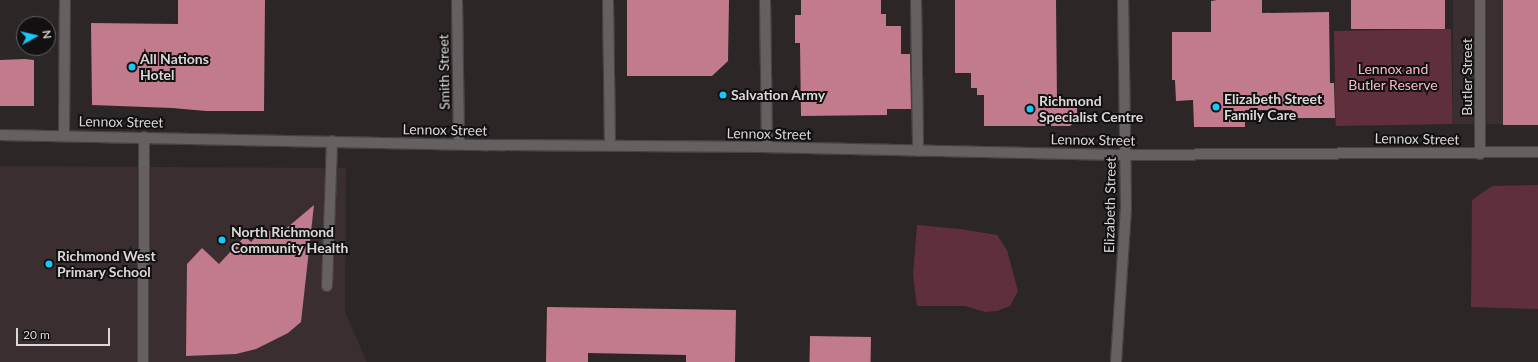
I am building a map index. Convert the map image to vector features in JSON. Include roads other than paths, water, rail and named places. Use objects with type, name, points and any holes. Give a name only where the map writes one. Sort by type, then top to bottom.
[{"type":"street","points":[[64,135],[65,0]]},
{"type":"street","name":"Smith Street","points":[[457,0],[459,144]]},
{"type":"street","points":[[608,0],[610,146]]},
{"type":"street","points":[[765,0],[768,148]]},
{"type":"street","points":[[916,0],[918,150]]},
{"type":"street","name":"Elizabeth Street","points":[[1116,362],[1126,208],[1124,155],[1126,121],[1123,0]]},
{"type":"street","name":"Butler Street","points":[[1480,0],[1480,154]]},
{"type":"street","name":"Lennox Street","points":[[0,135],[64,135],[459,144],[918,150],[1124,155],[1349,152],[1480,154],[1538,152]]},
{"type":"street","points":[[144,137],[144,362]]},
{"type":"street","points":[[327,286],[332,141]]},
{"type":"place","name":"All Nations Hotel","points":[[132,67]]},
{"type":"place","name":"Salvation Army","points":[[723,95]]},
{"type":"place","name":"Elizabeth Street Family Care","points":[[1216,107]]},
{"type":"place","name":"Richmond Specialist Centre","points":[[1030,109]]},
{"type":"place","name":"North Richmond Community Health","points":[[222,240]]},
{"type":"place","name":"Richmond West Primary School","points":[[49,264]]},
{"type":"park label","name":"Lennox and Butler Reserve","points":[[1393,78]]}]
